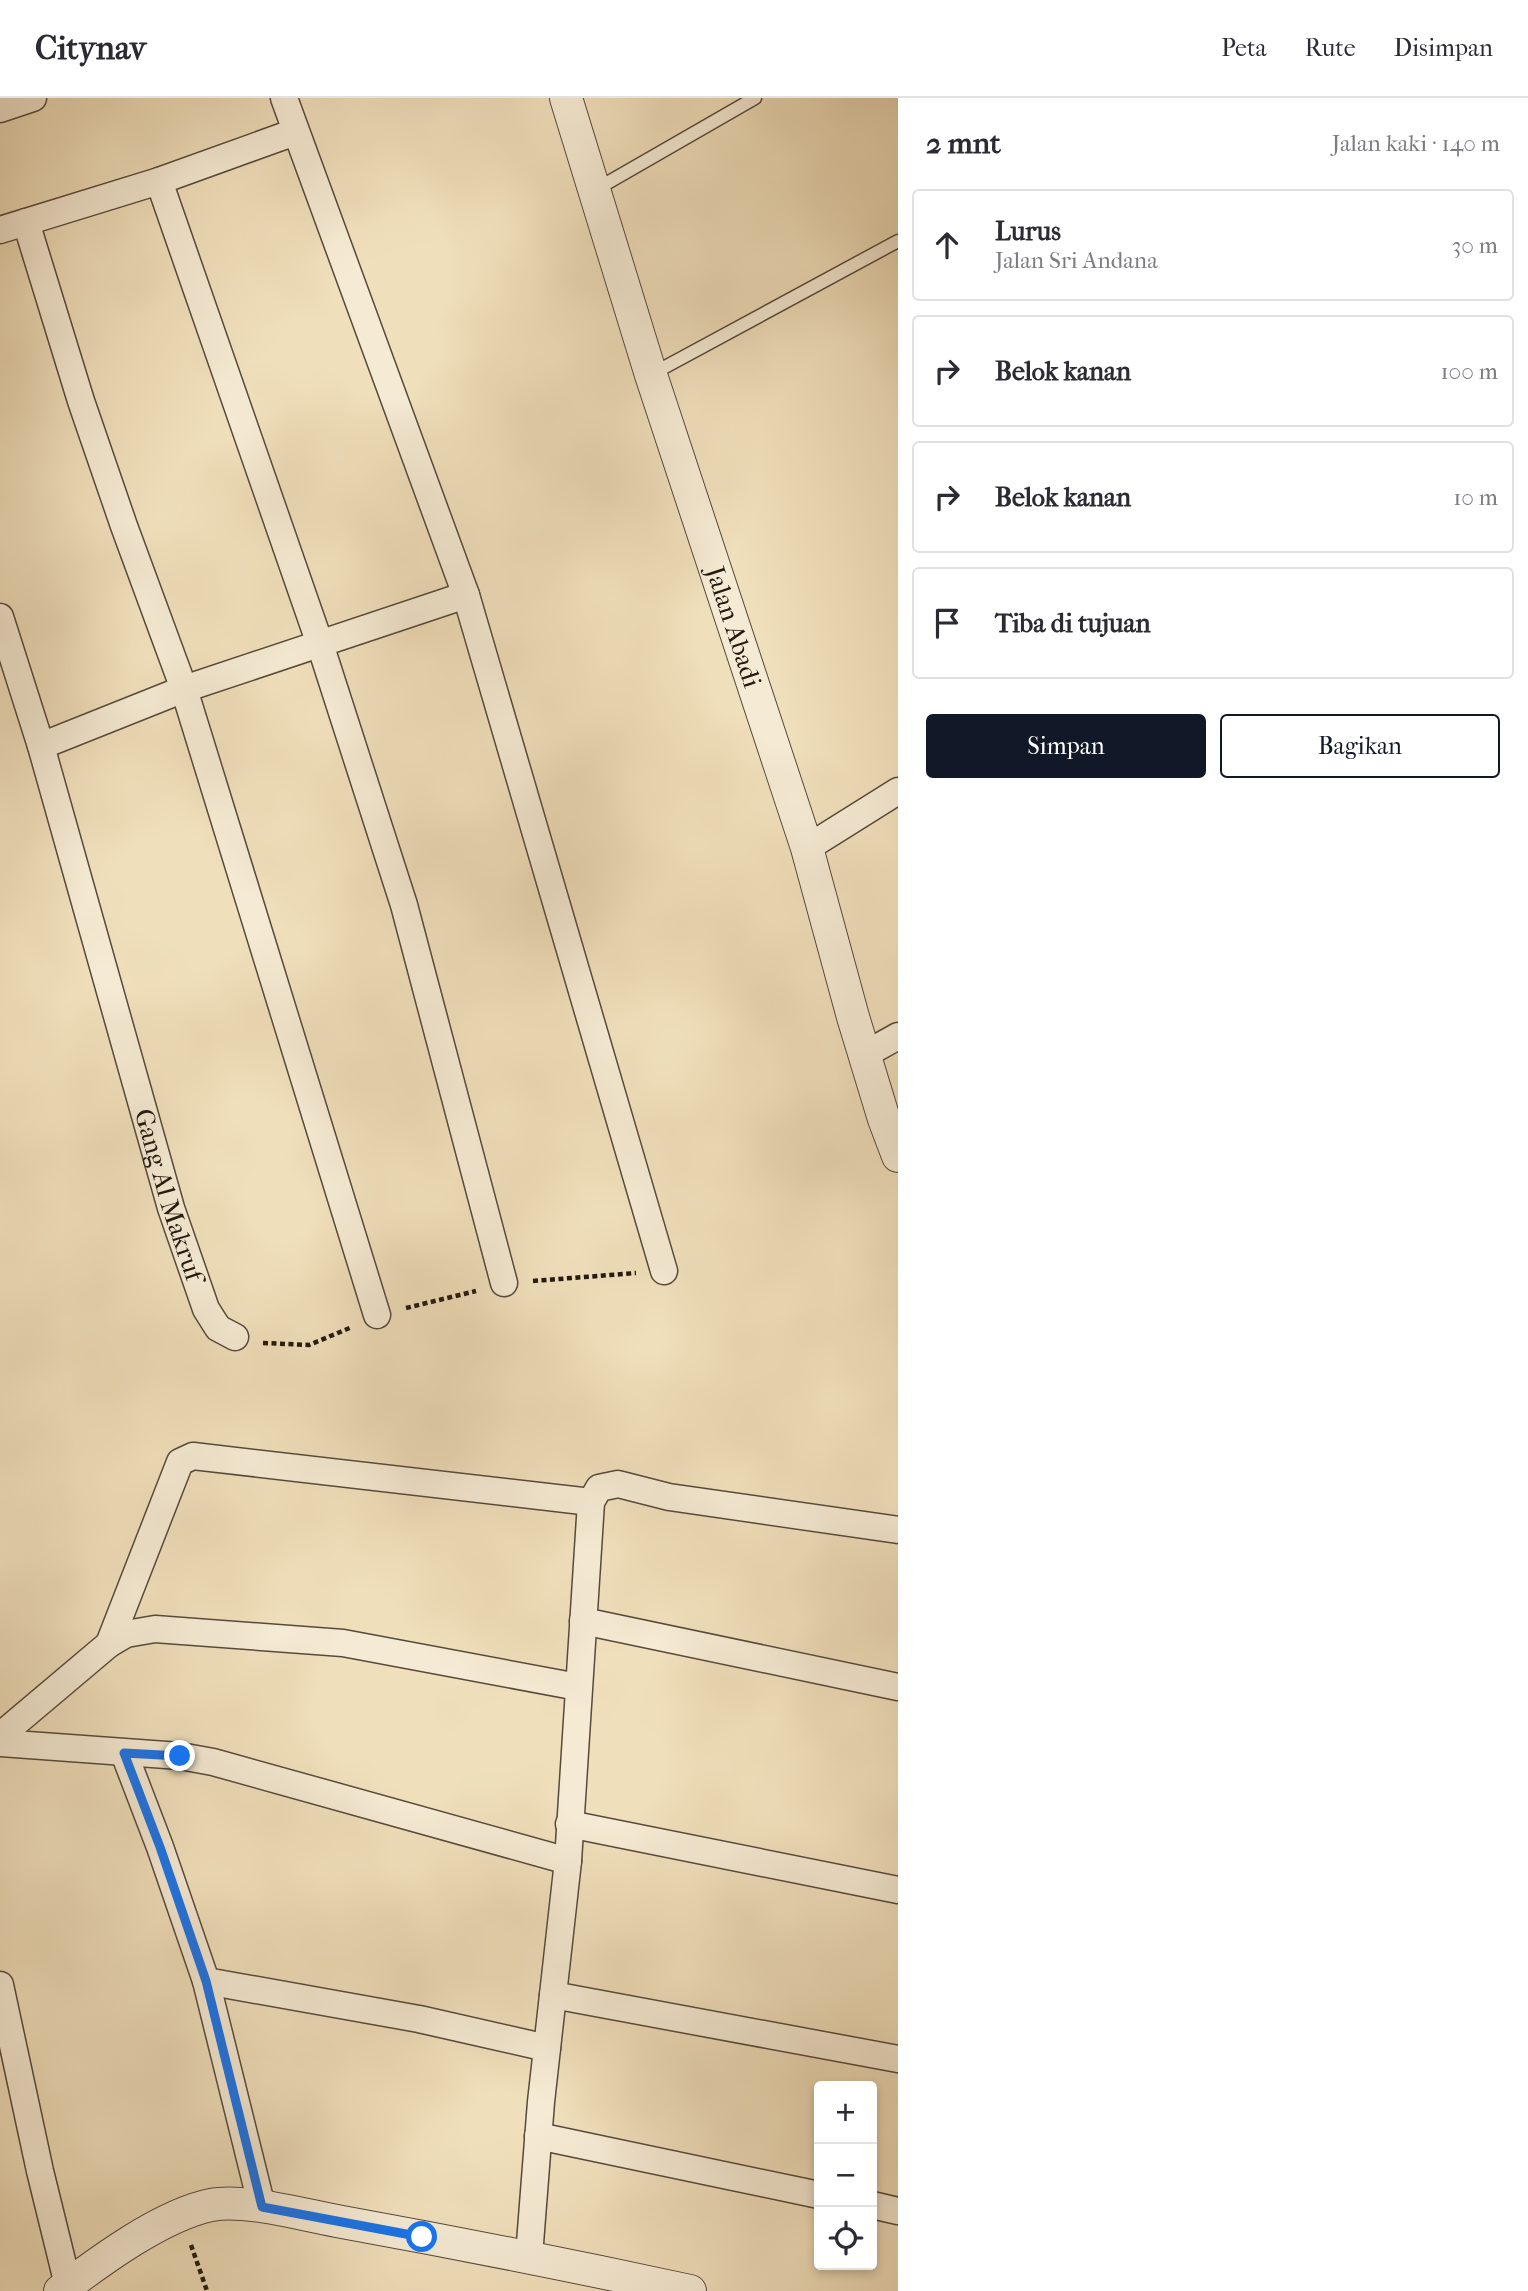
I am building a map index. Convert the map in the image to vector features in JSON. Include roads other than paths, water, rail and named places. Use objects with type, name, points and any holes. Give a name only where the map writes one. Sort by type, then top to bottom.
[{"type":"street","points":[[0,109],[33,98]]},
{"type":"street","points":[[284,98],[466,595],[664,1271]]},
{"type":"street","name":"Jalan Abadi","points":[[566,98],[651,375],[807,848],[864,1055],[898,1156]]},
{"type":"street","points":[[0,230],[159,181],[295,132]]},
{"type":"street","points":[[159,181],[320,644],[404,905],[504,1283]]},
{"type":"street","points":[[26,222],[80,401],[184,689],[377,1315]]},
{"type":"street","points":[[41,746],[184,689],[466,595]]},
{"type":"street","name":"Gang Al Makruf","points":[[0,617],[41,746],[171,1208],[206,1309],[218,1328],[235,1337]]},
{"type":"street","points":[[807,848],[898,791]]},
{"type":"street","points":[[864,1055],[898,1036]]},
{"type":"street","points":[[109,1644],[180,1462],[193,1456],[591,1502]]},
{"type":"street","points":[[529,2256],[538,2136],[568,1861],[591,1502],[598,1488],[618,1484],[669,1497],[898,1530]]},
{"type":"street","points":[[583,1621],[898,1687]]},
{"type":"street","points":[[0,1737],[109,1644],[126,1634],[155,1629],[315,1640],[578,1687]]},
{"type":"street","points":[[0,1743],[180,1756],[213,1762],[568,1861]]},
{"type":"street","points":[[124,1753],[206,1981],[262,2207]]},
{"type":"street","points":[[569,1824],[898,1890]]},
{"type":"street","points":[[206,1981],[419,2019],[547,2048]]},
{"type":"street","points":[[0,1985],[64,2288],[148,2232],[180,2215],[214,2204],[262,2207],[529,2256],[690,2291]]},
{"type":"street","points":[[553,1994],[898,2059]]},
{"type":"street","points":[[538,2136],[814,2194]]},
{"type":"street","points":[[877,2207],[898,2211]]},
{"type":"lane","points":[[595,190],[755,98]]},
{"type":"lane","points":[[651,375],[898,241]]}]
